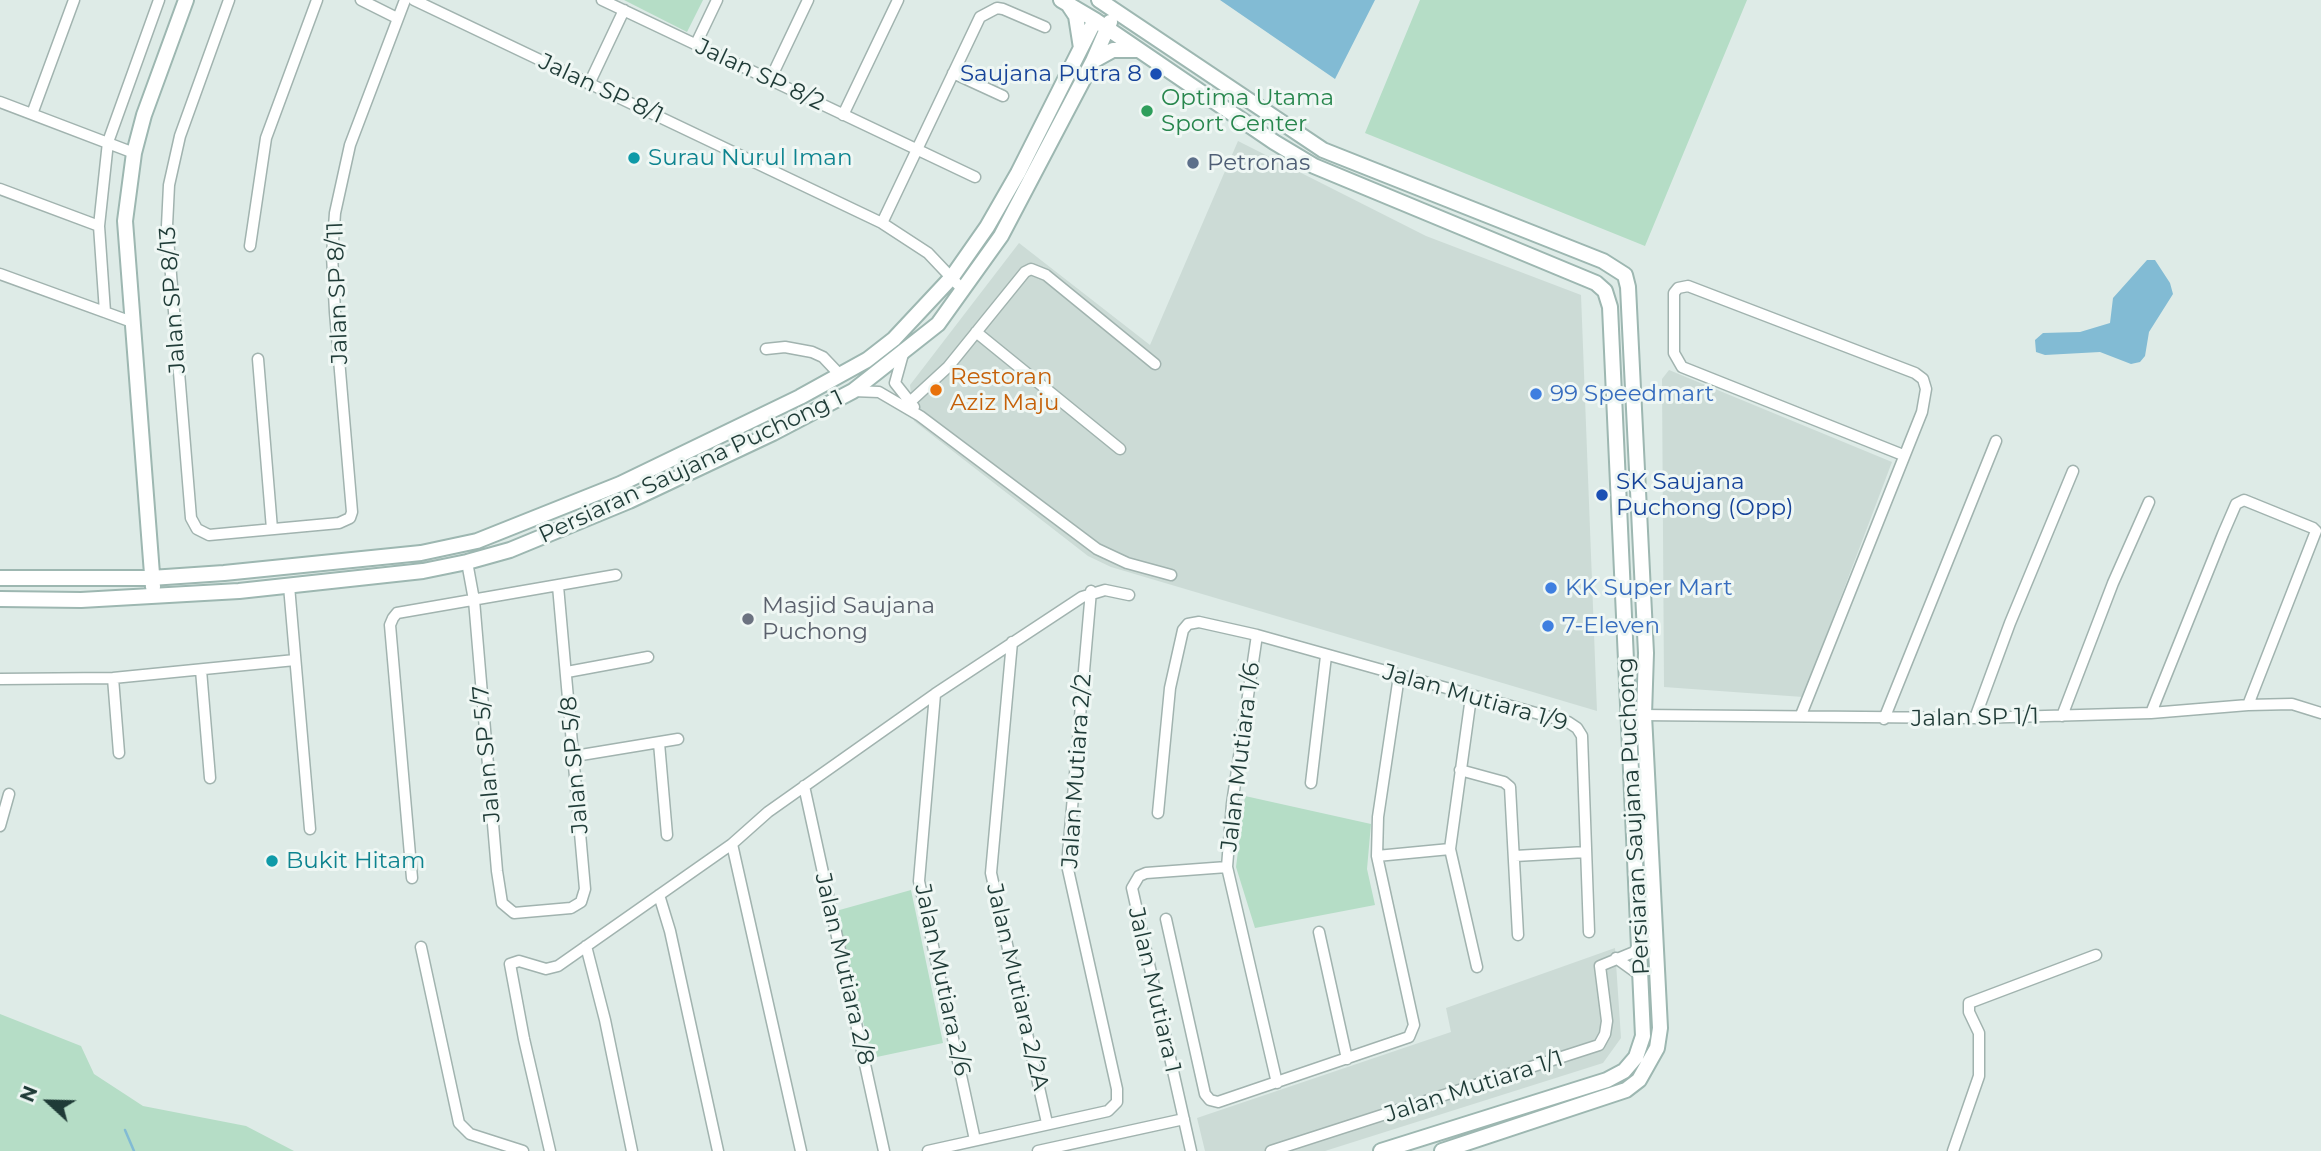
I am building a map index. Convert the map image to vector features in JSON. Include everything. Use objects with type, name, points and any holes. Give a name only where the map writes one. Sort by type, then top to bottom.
[{"type":"street","points":[[32,114],[74,0]]},
{"type":"street","points":[[105,312],[99,226],[108,142],[159,0]]},
{"type":"street","points":[[154,597],[125,221],[134,153],[144,115],[186,0]]},
{"type":"street","name":"Jalan SP 8/13","points":[[229,0],[180,136],[169,184],[167,226],[180,407],[193,524],[209,535],[272,529]]},
{"type":"street","points":[[250,246],[266,138],[317,0]]},
{"type":"street","points":[[361,0],[397,18]]},
{"type":"street","name":"Jalan SP 8/11","points":[[272,529],[339,523],[350,518],[352,512],[335,312],[332,255],[335,213],[350,145],[405,0]]},
{"type":"street","name":"Jalan SP 8/1","points":[[414,0],[882,223],[928,253],[963,290]]},
{"type":"street","name":"Jalan SP 8/2","points":[[602,0],[975,177]]},
{"type":"street","points":[[696,44],[717,0]]},
{"type":"street","points":[[770,80],[808,0]]},
{"type":"street","points":[[843,115],[898,0]]},
{"type":"street","points":[[1100,1],[1104,22],[1132,21]]},
{"type":"street","name":"Persiaran Saujana Puchong","points":[[1100,1],[1323,150],[1603,261],[1625,275],[1628,287],[1646,653],[1644,715],[1660,1028],[1657,1048],[1639,1080],[1612,1096],[1442,1151]]},
{"type":"street","points":[[1064,2],[1076,16],[1081,49]]},
{"type":"street","name":"Persiaran Saujana Puchong","points":[[1064,2],[1104,22],[1139,50],[1274,142],[1338,177],[1584,277],[1605,291],[1610,307],[1643,1036],[1636,1057],[1623,1071],[1607,1080],[1381,1151]]},
{"type":"street","points":[[882,223],[980,17],[997,8],[1045,27]]},
{"type":"street","points":[[590,84],[624,10]]},
{"type":"street","name":"Persiaran Saujana Puchong 1","points":[[0,578],[152,578],[421,553],[477,541],[620,484],[841,376],[894,339],[952,277],[987,227],[1081,49],[1104,22]]},
{"type":"street","name":"Persiaran Saujana Puchong 1","points":[[0,598],[154,597],[289,586],[423,571],[467,562],[510,550],[629,501],[773,433],[853,391],[938,324],[1001,236],[1093,61],[1104,22]]},
{"type":"street","points":[[1093,61],[1113,50],[1139,50]]},
{"type":"street","points":[[953,73],[1003,96]]},
{"type":"street","points":[[0,102],[134,153]]},
{"type":"street","points":[[1323,150],[1338,177],[1358,165]]},
{"type":"street","points":[[0,189],[99,226]]},
{"type":"street","points":[[911,401],[948,367],[1025,272],[1031,269],[1046,275],[1155,364]]},
{"type":"street","points":[[0,274],[132,322]]},
{"type":"street","points":[[1801,715],[1922,412],[1926,389],[1923,379],[1915,373],[1688,286],[1678,288],[1672,300],[1674,353],[1682,367],[1903,455]]},
{"type":"street","points":[[976,332],[1120,449]]},
{"type":"street","points":[[766,349],[785,347],[812,352],[823,357],[841,376]]},
{"type":"street","points":[[903,354],[895,383],[920,416]]},
{"type":"street","points":[[258,359],[272,529]]},
{"type":"street","points":[[853,391],[879,392],[920,416],[1097,549],[1127,563],[1171,575]]},
{"type":"street","points":[[1884,719],[1996,441]]},
{"type":"street","points":[[1975,718],[2015,611],[2073,471]]},
{"type":"street","points":[[2151,713],[2189,613],[2236,504],[2241,500],[2313,527],[2315,536],[2248,705]]},
{"type":"street","points":[[2062,716],[2113,583],[2149,502]]},
{"type":"street","name":"Jalan SP 5/7","points":[[467,562],[474,600],[502,903],[514,913],[540,911]]},
{"type":"street","points":[[412,878],[390,625],[397,613],[616,575]]},
{"type":"street","points":[[289,586],[310,829]]},
{"type":"street","name":"Jalan SP 5/8","points":[[540,911],[571,908],[581,902],[585,889],[558,586]]},
{"type":"street","points":[[550,1151],[509,968],[514,961],[552,969],[732,844],[804,786],[1012,642],[1091,592],[1105,590],[1129,595]]},
{"type":"street","name":"Jalan Mutiara 2/2","points":[[1046,1123],[1108,1111],[1116,1102],[1116,1089],[1067,865],[1091,592]]},
{"type":"street","name":"Jalan Mutiara 1/9","points":[[1158,813],[1170,688],[1180,637],[1188,624],[1199,622],[1257,635],[1568,722],[1577,728],[1582,736],[1589,932]]},
{"type":"street","name":"Jalan Mutiara 1/6","points":[[1257,635],[1233,804],[1227,867],[1277,1083]]},
{"type":"street","name":"Jalan Mutiara 2/2A","points":[[1012,642],[991,873],[1046,1123]]},
{"type":"street","points":[[1311,783],[1326,656]]},
{"type":"street","points":[[567,672],[648,657]]},
{"type":"street","points":[[0,679],[113,678],[295,660]]},
{"type":"street","points":[[201,670],[210,778]]},
{"type":"street","points":[[1166,919],[1205,1094],[1210,1100],[1218,1102],[1409,1037],[1413,1032],[1377,856],[1378,817],[1399,676]]},
{"type":"street","points":[[113,678],[119,753]]},
{"type":"street","name":"Jalan Mutiara 2/6","points":[[935,694],[919,881],[975,1140]]},
{"type":"street","points":[[1471,696],[1450,849],[1477,967]]},
{"type":"street","name":"Jalan SP 1/1","points":[[1628,716],[1975,718],[2151,713],[2292,704],[2321,713]]},
{"type":"street","points":[[575,756],[678,739]]},
{"type":"street","points":[[659,743],[667,835]]},
{"type":"street","points":[[1460,770],[1504,782],[1510,787],[1516,856],[1518,935]]},
{"type":"street","name":"Jalan Mutiara 2/8","points":[[804,786],[884,1151]]},
{"type":"street","points":[[0,826],[9,794]]},
{"type":"street","points":[[732,844],[801,1151]]},
{"type":"street","points":[[1377,856],[1450,849]]},
{"type":"street","points":[[1516,856],[1586,852]]},
{"type":"street","name":"Jalan Mutiara 1","points":[[1191,1151],[1132,888],[1139,876],[1146,873],[1227,867]]},
{"type":"street","points":[[659,895],[670,931],[718,1151]]},
{"type":"street","points":[[1319,932],[1348,1059]]},
{"type":"street","points":[[1616,958],[1634,952],[1640,944]]},
{"type":"street","points":[[586,946],[605,1020],[632,1151]]},
{"type":"street","points":[[421,947],[459,1122],[470,1133],[523,1151]]},
{"type":"street","points":[[1953,1151],[1979,1076],[1979,1033],[1969,1012],[1969,1003],[2096,955]]},
{"type":"street","points":[[1616,958],[1641,976]]},
{"type":"street","name":"Jalan Mutiara 1/1","points":[[1272,1151],[1599,1045],[1605,1034],[1607,1021],[1600,966],[1616,958]]},
{"type":"street","points":[[1038,1151],[1184,1119]]},
{"type":"street","points":[[928,1151],[1046,1123]]},
{"type":"shaded area","points":[[1238,141],[1426,236],[1581,295],[1597,711],[1111,567],[1088,556],[914,421],[910,385],[1019,243],[1150,345]]},
{"type":"shaded area","points":[[1669,370],[1892,462],[1803,697],[1664,687],[1662,379]]},
{"type":"shaded area","points":[[1615,948],[1621,1038],[1603,1063],[1325,1151],[1205,1151],[1197,1118],[1451,1032],[1446,1008]]},
{"type":"green space","points":[[624,0],[703,0],[687,32]]},
{"type":"green space","points":[[1420,0],[1747,0],[1645,246],[1365,133]]},
{"type":"green space","points":[[1245,796],[1371,824],[1367,869],[1375,905],[1255,928],[1236,867]]},
{"type":"green space","points":[[911,890],[943,1043],[872,1058],[836,911]]},
{"type":"green space","points":[[0,1014],[81,1046],[94,1074],[143,1106],[246,1126],[294,1151],[0,1151]]},
{"type":"water","points":[[1220,0],[1375,0],[1335,79]]},
{"type":"water","points":[[2147,260],[2155,260],[2170,283],[2173,294],[2149,332],[2145,356],[2140,362],[2131,364],[2100,352],[2045,355],[2036,352],[2035,340],[2043,333],[2080,332],[2110,323],[2113,298]]},
{"type":"waterway","points":[[125,1130],[134,1151]]},
{"type":"place","name":"Saujana Putra 8","points":[[1156,74]]},
{"type":"place","name":"Optima Utama Sport Center","points":[[1147,111]]},
{"type":"place","name":"Surau Nurul Iman","points":[[634,158]]},
{"type":"place","name":"Petronas","points":[[1193,163]]},
{"type":"place","name":"Restoran Aziz Maju","points":[[936,390]]},
{"type":"place","name":"99 Speedmart","points":[[1536,394]]},
{"type":"place","name":"SK Saujana Puchong (Opp)","points":[[1602,495]]},
{"type":"place","name":"KK Super Mart","points":[[1551,588]]},
{"type":"place","name":"Masjid Saujana Puchong","points":[[748,619]]},
{"type":"place","name":"7-Eleven","points":[[1548,626]]},
{"type":"place","name":"Bukit Hitam","points":[[272,861]]}]
